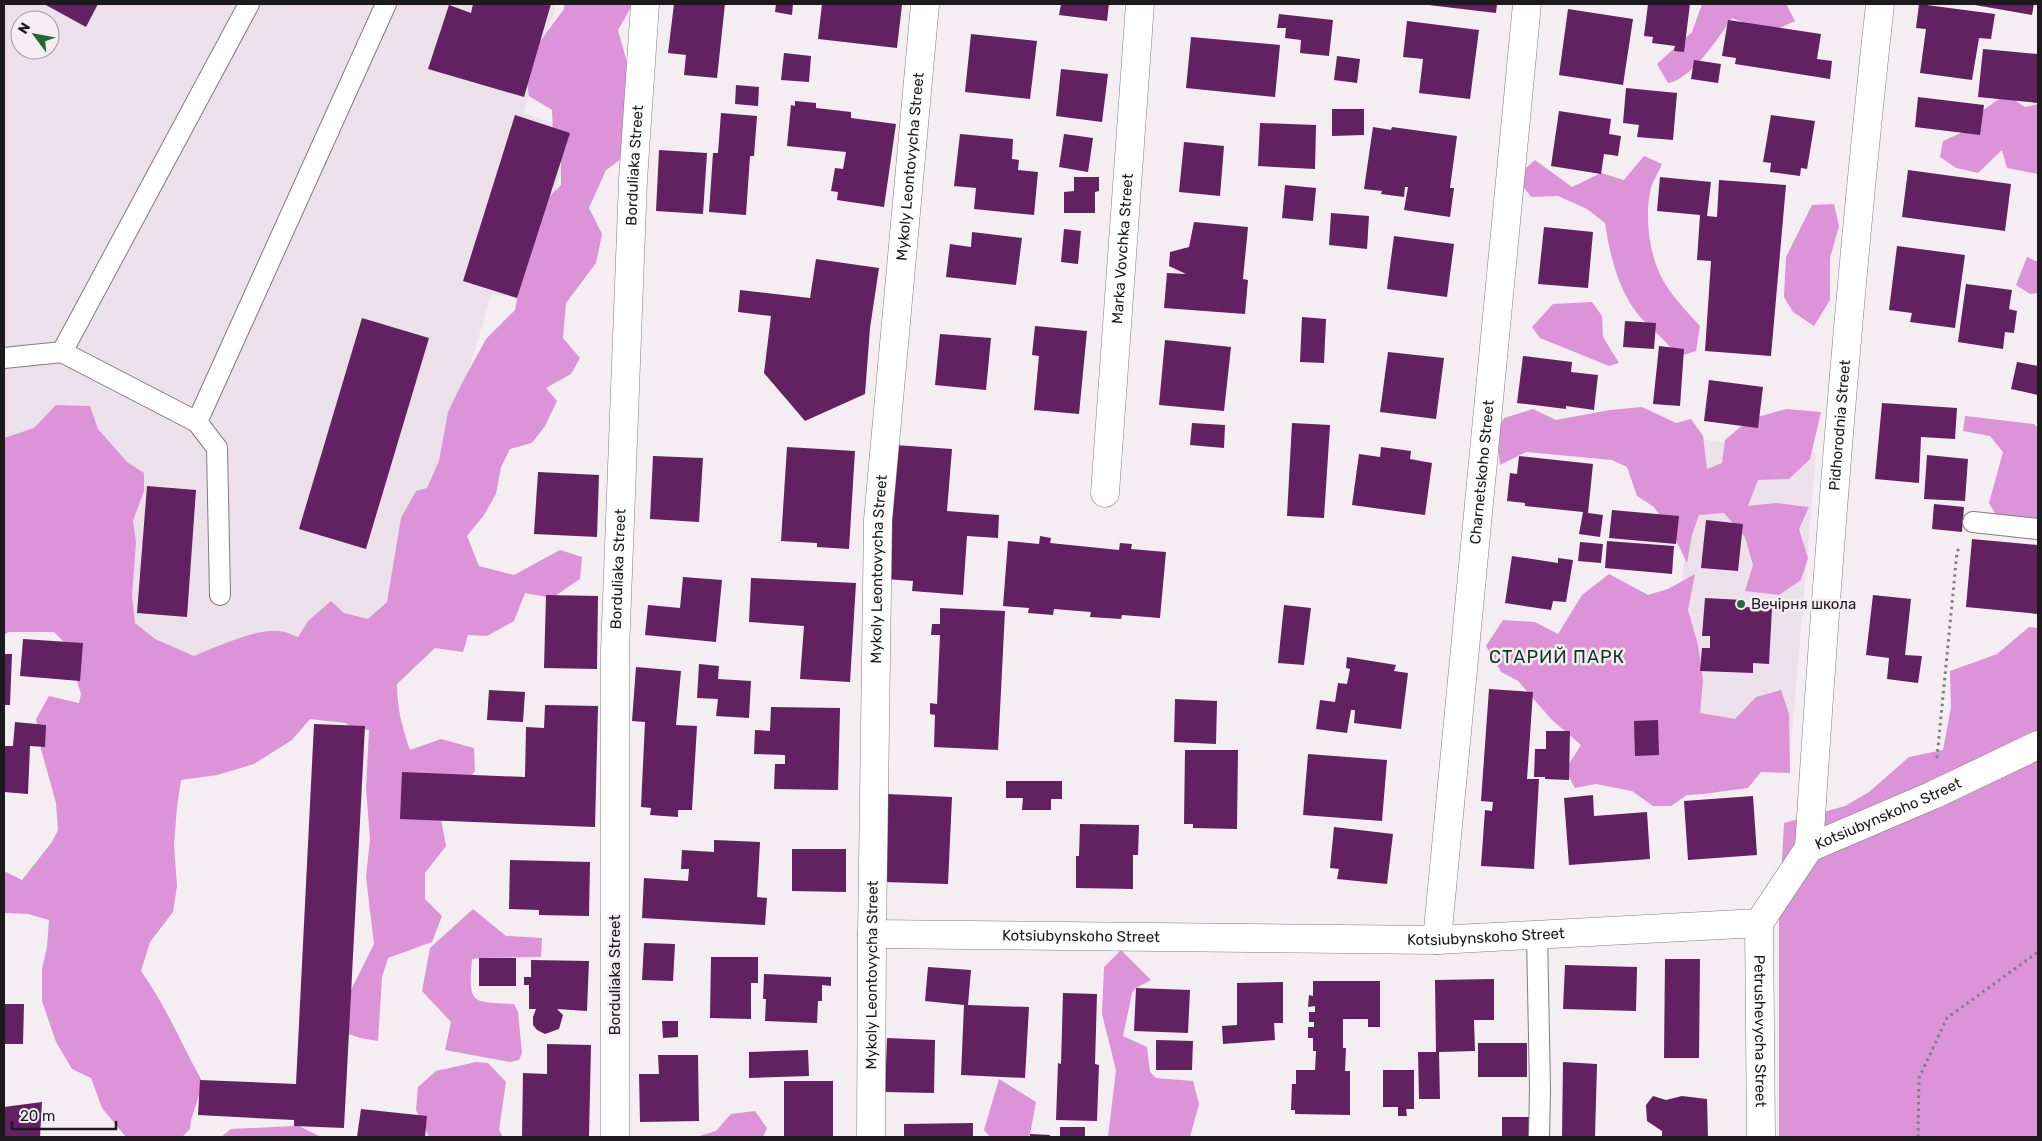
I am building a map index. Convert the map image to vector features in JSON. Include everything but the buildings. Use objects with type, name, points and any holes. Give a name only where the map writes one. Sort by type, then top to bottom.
[{"type":"street","name":"Borduliaka Street","points":[[615,1137],[615,651],[633,180],[645,4]]},
{"type":"street","name":"Mykoly Leontovycha Street","points":[[871,1137],[878,520],[925,4]]},
{"type":"street","name":"Marka Vovchka Street","points":[[1105,493],[1140,4]]},
{"type":"street","name":"Charnetskoho Street","points":[[1437,940],[1527,4]]},
{"type":"street","name":"Pidhorodnia Street","points":[[1809,848],[1823,636],[1860,189],[1880,4]]},
{"type":"street","name":"Kotsiubynskoho Street","points":[[872,934],[1437,940],[1759,923],[1809,848],[1933,795],[2038,745]]},
{"type":"street","name":"Petrushevycha Street","points":[[1759,923],[1761,1137]]},
{"type":"lane","points":[[62,352],[249,4]]},
{"type":"lane","points":[[197,422],[386,4]]},
{"type":"lane","points":[[4,358],[62,352],[197,422],[217,448],[220,595]]},
{"type":"lane","points":[[1973,522],[2038,529]]},
{"type":"lane","points":[[1537,934],[1539,1137]]},
{"type":"path","points":[[1933,795],[1957,552],[1973,522]]},
{"type":"path","points":[[1918,1137],[1919,1078],[1947,1018],[2038,952]]},
{"type":"shaded area","points":[[4,4],[556,4],[524,113],[574,131],[522,298],[491,295],[394,626],[179,667],[127,662],[4,487]]},
{"type":"shaded area","points":[[564,4],[633,4],[618,30],[632,92],[628,154],[606,170],[589,208],[602,234],[596,263],[566,303],[563,338],[580,358],[571,374],[546,388],[557,401],[545,426],[532,443],[510,449],[501,467],[496,494],[484,515],[467,536],[479,566],[514,575],[560,550],[582,557],[580,579],[552,598],[525,593],[514,621],[487,636],[468,635],[463,652],[435,648],[397,684],[401,717],[410,750],[441,739],[474,748],[475,771],[440,814],[446,846],[425,873],[425,899],[442,916],[432,942],[388,958],[382,977],[378,1041],[360,1038],[332,1028],[374,944],[366,877],[370,839],[366,788],[369,730],[350,727],[346,723],[310,719],[292,740],[254,764],[217,775],[181,780],[174,845],[177,886],[173,912],[150,942],[141,971],[166,1012],[203,1083],[190,1129],[182,1137],[126,1137],[102,1108],[91,1078],[72,1069],[56,1042],[42,1001],[42,969],[47,947],[49,920],[28,914],[4,913],[4,871],[22,880],[52,842],[58,830],[56,803],[41,749],[36,719],[49,696],[79,703],[81,694],[65,643],[54,632],[8,632],[4,635],[4,438],[34,428],[56,405],[90,406],[98,429],[127,462],[144,473],[144,491],[133,521],[136,542],[132,596],[135,623],[155,639],[194,656],[236,639],[270,631],[286,632],[298,637],[308,621],[331,601],[344,613],[368,619],[387,602],[401,518],[416,491],[427,488],[439,461],[448,412],[486,339],[515,310],[537,209],[561,185],[561,158],[553,133],[552,110],[529,96],[524,63],[564,9]]},
{"type":"shaded area","points":[[1702,4],[1786,4],[1795,21],[1769,33],[1732,18],[1695,66],[1677,80],[1668,83],[1657,64],[1692,32]]},
{"type":"shaded area","points":[[2006,94],[2025,107],[2038,104],[2038,174],[2007,168],[2002,150],[1978,173],[1956,168],[1940,157],[1943,141],[1974,127],[1979,113]]},
{"type":"shaded area","points":[[1644,156],[1662,164],[1653,182],[1649,199],[1648,223],[1651,249],[1664,282],[1700,326],[1696,351],[1677,357],[1665,341],[1643,320],[1628,299],[1613,262],[1605,223],[1587,209],[1558,196],[1531,197],[1516,177],[1535,160],[1572,187],[1601,173],[1624,180]]},
{"type":"shaded area","points":[[1834,204],[1839,226],[1830,258],[1830,300],[1814,326],[1793,312],[1784,297],[1786,257],[1812,205]]},
{"type":"shaded area","points":[[2027,257],[2038,262],[2038,293],[2030,294],[2016,285]]},
{"type":"shaded area","points":[[1592,302],[1602,316],[1603,337],[1619,363],[1609,366],[1540,338],[1532,327],[1553,304]]},
{"type":"shaded area","points":[[1642,407],[1676,423],[1691,419],[1703,436],[1707,469],[1722,463],[1725,440],[1750,419],[1786,409],[1821,412],[1810,459],[1789,479],[1758,480],[1748,506],[1776,503],[1809,507],[1799,529],[1808,558],[1801,580],[1779,595],[1745,591],[1753,565],[1745,537],[1724,513],[1699,515],[1692,535],[1687,563],[1674,536],[1654,507],[1637,496],[1627,467],[1612,460],[1526,452],[1500,465],[1496,433],[1504,418],[1533,409],[1556,420],[1610,410]]},
{"type":"shaded area","points":[[1965,416],[2034,424],[2038,428],[2038,535],[2006,532],[1989,503],[2003,452],[1990,436],[1963,431]]},
{"type":"shaded area","name":"Вечірня школа","points":[[1696,439],[1816,453],[1789,768],[1665,756]]},
{"type":"shaded area","points":[[1609,574],[1648,595],[1668,589],[1695,574],[1688,610],[1698,645],[1703,680],[1700,713],[1735,719],[1756,697],[1781,690],[1789,714],[1790,773],[1761,772],[1748,788],[1687,795],[1671,806],[1653,806],[1632,791],[1596,784],[1575,788],[1565,770],[1581,745],[1552,720],[1518,681],[1501,672],[1486,646],[1503,620],[1535,622],[1558,634],[1582,595]]},
{"type":"shaded area","points":[[2029,627],[2038,628],[2038,1137],[1779,1137],[1779,916],[1784,823],[1845,806],[1869,792],[1909,757],[1943,750],[1951,707],[1950,671],[1997,654]]},
{"type":"shaded area","points":[[473,909],[506,936],[542,938],[541,957],[472,959],[471,985],[475,998],[489,1003],[514,1004],[518,1012],[522,1053],[519,1060],[510,1062],[445,1050],[451,1022],[422,991],[430,948]]},
{"type":"shaded area","points":[[1121,950],[1151,980],[1136,988],[1132,993],[1123,1036],[1147,1047],[1150,1072],[1156,1078],[1193,1081],[1199,1104],[1190,1137],[1108,1137],[1116,1070],[1102,1014],[1104,967]]},
{"type":"shaded area","points":[[476,1062],[488,1063],[506,1082],[499,1130],[503,1137],[429,1137],[416,1110],[418,1087],[436,1071]]},
{"type":"shaded area","points":[[999,1079],[1036,1102],[1028,1137],[990,1137],[984,1130]]},
{"type":"shaded area","points":[[755,1111],[767,1128],[763,1137],[696,1137],[716,1131],[731,1114]]},
{"type":"shaded area","points":[[299,1126],[321,1137],[221,1137],[231,1129]]},
{"type":"place","name":"Вечірня школа","points":[[1741,604]]},
{"type":"district","name":"СТАРИЙ ПАРК","points":[[1557,657]]}]
